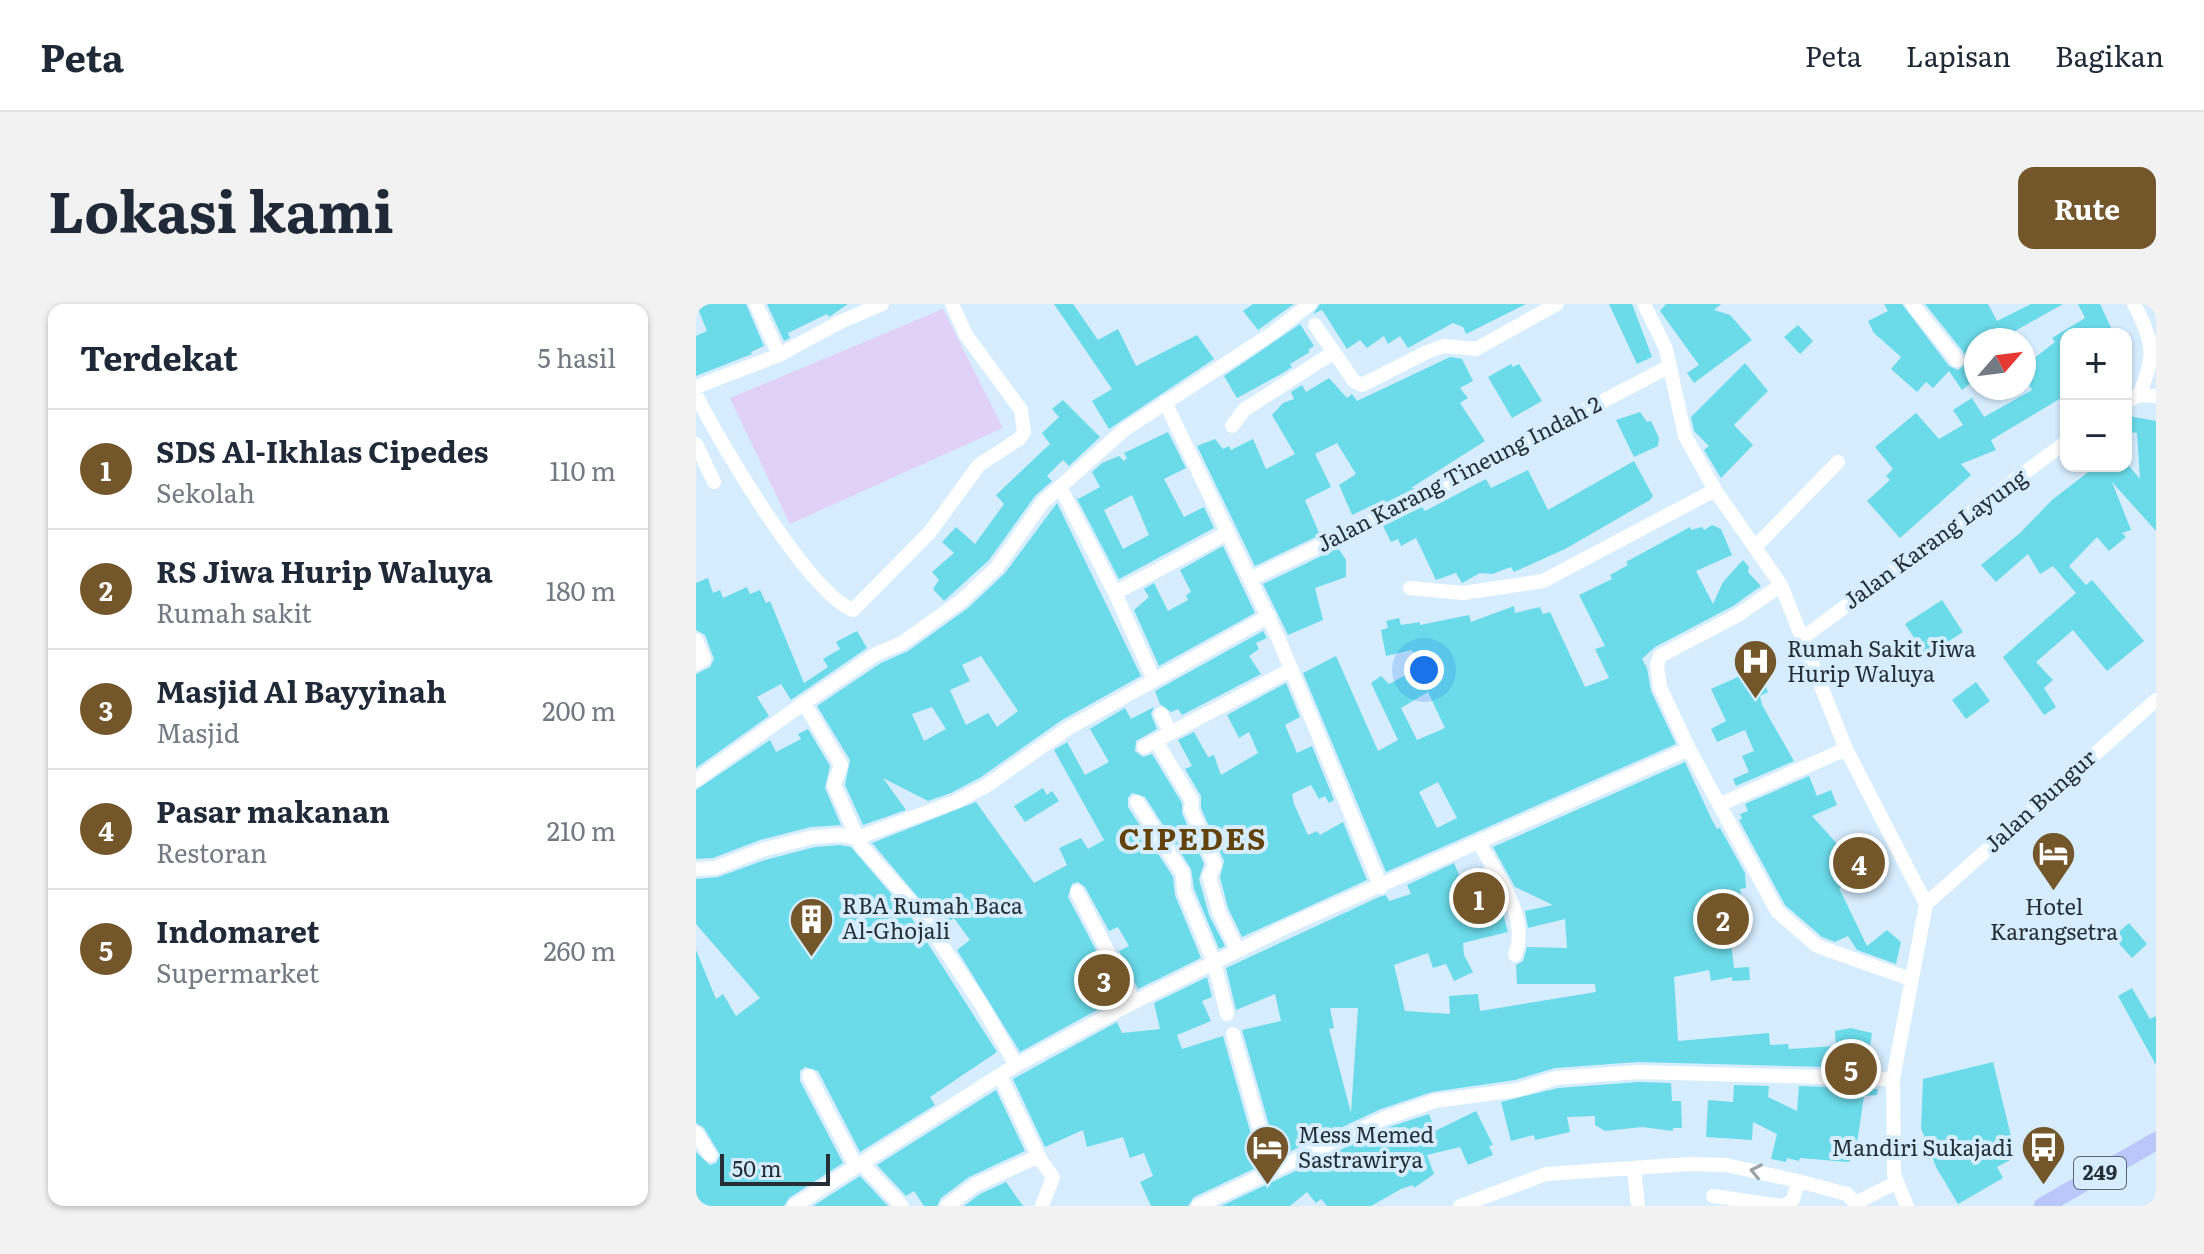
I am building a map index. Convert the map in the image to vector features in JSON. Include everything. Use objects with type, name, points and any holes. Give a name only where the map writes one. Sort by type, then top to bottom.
[{"type":"main road","name":"249","points":[[2043,1206],[2156,1141]]},
{"type":"street","points":[[756,304],[779,355]]},
{"type":"street","points":[[696,387],[779,355],[840,322],[882,304]]},
{"type":"street","points":[[696,395],[770,519],[828,591],[853,610],[930,532],[979,465],[1019,439],[1024,432],[1021,410],[966,335],[952,304]]},
{"type":"street","points":[[696,780],[876,654],[902,643],[961,601],[997,567],[1043,502],[1137,420],[1310,304]]},
{"type":"street","points":[[1315,325],[1354,381],[1362,385],[1444,346],[1476,349],[1557,304]]},
{"type":"street","points":[[1644,304],[1666,349],[1685,436],[1715,490],[1781,585],[1846,749],[1926,904],[1893,1079],[1895,1183],[1907,1206]]},
{"type":"street","points":[[1912,304],[1957,360]]},
{"type":"street","points":[[2133,398],[2152,367],[2153,352],[2150,318],[2134,304]]},
{"type":"street","points":[[1232,426],[1244,410],[1334,352]]},
{"type":"street","name":"Jalan Karang Tineung Indah 2","points":[[1250,579],[1399,508],[1668,367]]},
{"type":"street","points":[[2133,398],[2156,396]]},
{"type":"street","points":[[1165,402],[1269,616],[1381,887]]},
{"type":"street","points":[[696,444],[714,482]]},
{"type":"street","name":"Jalan Karang Layung","points":[[1804,637],[2060,446]]},
{"type":"street","points":[[1756,546],[1838,462]]},
{"type":"street","points":[[1060,487],[1115,593],[1154,680]]},
{"type":"street","points":[[1410,588],[1463,593],[1543,581],[1715,490]]},
{"type":"street","points":[[1115,593],[1227,533]]},
{"type":"street","points":[[1781,585],[1738,615],[1660,656],[1657,665],[1659,684],[1689,749],[1777,911],[1817,946],[1910,979]]},
{"type":"street","points":[[696,869],[715,868],[762,850],[813,837],[840,835],[857,838],[955,802],[986,786],[1067,729],[1269,616]]},
{"type":"street","points":[[696,640],[704,659],[696,664]]},
{"type":"street","points":[[1238,951],[1219,912],[1209,876],[1215,865],[1191,809],[1192,801],[1150,744],[1292,669]]},
{"type":"street","name":"Jalan Bungur","points":[[1926,904],[2156,700]]},
{"type":"street","points":[[804,703],[841,765],[834,785],[857,838],[876,866],[919,911],[981,1004],[1016,1065]]},
{"type":"street","points":[[1161,714],[1171,733]]},
{"type":"street","points":[[794,1206],[1016,1065],[1134,1002],[1238,951],[1689,749]]},
{"type":"street","points":[[1721,804],[1846,749]]},
{"type":"street","points":[[1137,802],[1183,874],[1184,891],[1214,962],[1227,1014]]},
{"type":"street","points":[[1480,844],[1519,919],[1520,941],[1515,955]]},
{"type":"street","points":[[1077,892],[1134,1002]]},
{"type":"street","points":[[1233,1034],[1271,1169]]},
{"type":"street","points":[[1198,1206],[1352,1130],[1423,1105],[1517,1090],[1556,1078],[1638,1072],[1893,1079]]},
{"type":"street","points":[[809,1076],[859,1165],[902,1206]]},
{"type":"street","points":[[1000,1076],[1054,1180],[1042,1206]]},
{"type":"street","points":[[696,1133],[710,1155]]},
{"type":"street","points":[[947,1206],[975,1185],[1039,1156]]},
{"type":"street","points":[[1460,1206],[1546,1174],[1634,1169],[1726,1165],[1847,1194],[1857,1204],[1895,1183]]},
{"type":"street","points":[[1634,1169],[1638,1206]]},
{"type":"street","points":[[1713,1196],[1782,1206],[1793,1200],[1798,1181]]},
{"type":"shaded area","points":[[943,309],[1003,428],[790,524],[730,398]]},
{"type":"building","points":[[696,304],[746,304],[764,346],[752,354],[696,376],[696,336],[707,331]]},
{"type":"building","points":[[767,304],[848,304],[829,317],[827,314],[788,333],[790,338],[784,341]]},
{"type":"building","points":[[1054,304],[1073,304],[1098,340],[1118,329],[1136,366],[1197,335],[1214,359],[1109,429],[1092,401],[1112,389]]},
{"type":"building","points":[[1253,304],[1294,304],[1258,330],[1243,311]]},
{"type":"building","points":[[1320,304],[1526,304],[1466,334],[1463,327],[1453,323],[1408,348],[1400,336],[1388,344],[1384,336],[1367,348],[1360,340],[1347,349],[1322,310],[1313,314]]},
{"type":"building","points":[[1609,304],[1632,304],[1652,357],[1637,364]]},
{"type":"building","points":[[1666,304],[1721,304],[1714,310],[1730,315],[1752,340],[1694,383],[1687,373],[1699,365],[1660,311]]},
{"type":"building","points":[[1884,304],[1902,304],[1949,366],[1958,370],[1964,366],[1964,388],[1962,390],[1949,371],[1933,388],[1926,382],[1917,392],[1891,369],[1901,357],[1874,333],[1868,321],[1888,311]]},
{"type":"building","points":[[1925,304],[1988,304],[1997,321],[2031,304],[2063,304],[2020,328],[1964,328],[1964,353]]},
{"type":"building","points":[[2078,304],[2100,304],[2111,328],[2068,328],[2085,318]]},
{"type":"building","points":[[1300,324],[1314,346],[1308,350],[1310,352],[1290,364],[1292,367],[1283,373],[1237,398],[1224,376]]},
{"type":"building","points":[[1798,325],[1813,341],[1800,354],[1784,337]]},
{"type":"building","points":[[2060,333],[2060,399],[1991,440],[1996,450],[1961,464],[1971,475],[1900,538],[1867,501],[1890,480],[1886,476],[1893,469],[1875,447],[1916,413],[1939,439],[1963,425],[1953,410],[1969,400],[1973,400],[1984,417],[2014,400],[2036,400],[2036,357],[2055,342],[2052,338]]},
{"type":"building","points":[[1450,357],[1462,359],[1473,381],[1460,388],[1468,398],[1460,403],[1485,441],[1411,488],[1415,488],[1375,508],[1373,505],[1352,515],[1339,485],[1356,474],[1337,443],[1315,454],[1331,487],[1305,500],[1320,535],[1255,566],[1197,446],[1215,439],[1223,449],[1229,446],[1231,450],[1253,439],[1266,469],[1295,454],[1272,415],[1283,403],[1294,399],[1291,392],[1302,385],[1306,392],[1329,378],[1347,398],[1352,394],[1357,401]]},
{"type":"building","points":[[1745,363],[1768,391],[1734,425],[1753,445],[1721,478],[1704,450],[1709,446],[1694,431],[1691,417]]},
{"type":"building","points":[[1511,364],[1513,367],[1519,364],[1542,401],[1512,418],[1488,377]]},
{"type":"building","points":[[1063,400],[1100,437],[1069,466],[1063,460],[1047,476],[1052,481],[1035,496],[989,560],[944,601],[933,589],[939,580],[932,572],[954,553],[942,542],[956,527],[975,544],[1004,504],[996,495],[1050,444],[1042,433],[1059,417],[1052,409]]},
{"type":"building","points":[[1640,412],[1647,422],[1651,421],[1659,438],[1658,446],[1634,457],[1616,420]]},
{"type":"building","points":[[2132,417],[2156,421],[2156,531],[2112,482],[2131,530],[2122,533],[2126,537],[2109,551],[2097,537],[2069,566],[2086,585],[2092,580],[2144,641],[2107,671],[2073,630],[2036,662],[2053,680],[2044,688],[2056,707],[2044,715],[2003,657],[2076,593],[2053,566],[2040,574],[2028,554],[1996,582],[1981,565],[2020,533],[2052,500],[2088,472],[2132,472],[2132,470],[2140,479],[2137,433],[2132,432]]},
{"type":"building","points":[[1168,432],[1186,468],[1164,479],[1184,517],[1204,507],[1214,528],[1119,579],[1075,495],[1078,499],[1100,487],[1092,472],[1102,463],[1119,456],[1124,461],[1127,458],[1124,453]],"holes":[[[1132,495],[1149,535],[1123,549],[1104,510]]]},
{"type":"building","points":[[1634,461],[1653,496],[1650,500],[1565,549],[1514,572],[1511,567],[1492,574],[1480,573],[1462,583],[1456,573],[1436,580],[1416,538],[1401,546],[1398,539],[1391,542],[1383,526],[1422,507],[1425,511],[1486,479],[1491,488],[1528,470],[1548,510]]},
{"type":"building","points":[[1057,503],[1141,676],[1062,720],[981,777],[951,793],[928,801],[883,778],[906,810],[863,825],[845,785],[850,760],[817,706],[881,663],[908,651],[968,608],[1005,573]],"holes":[[[981,656],[1018,711],[997,727],[988,713],[966,725],[950,690],[970,681],[962,665]],[[932,707],[946,729],[924,741],[912,714]]]},
{"type":"building","points":[[1712,525],[1721,529],[1732,555],[1696,571],[1713,604],[1723,582],[1743,560],[1749,567],[1748,572],[1761,586],[1733,606],[1655,647],[1642,659],[1651,691],[1676,744],[1386,872],[1303,673],[1336,656],[1378,751],[1398,740],[1371,683],[1381,676],[1389,684],[1417,669],[1412,650],[1386,656],[1381,630],[1388,628],[1386,621],[1399,618],[1401,625],[1420,622],[1420,625],[1469,615],[1471,622],[1514,606],[1515,613],[1540,607],[1543,614],[1550,612],[1585,687],[1609,678],[1595,649],[1605,646],[1579,595],[1612,579],[1610,575],[1628,565],[1626,562],[1690,527],[1691,530],[1702,527],[1704,530]],"holes":[[[1428,692],[1445,728],[1417,740],[1401,708]],[[1438,782],[1457,818],[1437,828],[1419,792]]]},
{"type":"building","points":[[1223,546],[1255,613],[1159,666],[1134,610],[1149,597],[1144,589],[1154,583],[1168,611],[1188,600],[1186,595],[1191,592],[1180,570]]},
{"type":"building","points":[[1338,548],[1346,560],[1346,577],[1315,588],[1323,620],[1288,635],[1263,584]]},
{"type":"building","points":[[708,578],[713,593],[720,590],[723,598],[747,587],[750,594],[760,590],[766,603],[770,601],[804,683],[828,667],[823,659],[840,649],[836,642],[857,631],[867,648],[791,700],[781,684],[757,697],[769,716],[696,768],[696,674],[710,667],[714,659],[705,635],[696,630],[696,583]]},
{"type":"building","points":[[1942,600],[1963,632],[1926,656],[1905,624]]},
{"type":"building","points":[[1263,631],[1267,638],[1256,643],[1259,649],[1249,656],[1261,674],[1182,715],[1178,709],[1171,712],[1160,704],[1155,691]]},
{"type":"building","points":[[1758,668],[1768,692],[1760,696],[1762,705],[1794,761],[1736,786],[1733,779],[1749,772],[1742,756],[1754,751],[1745,730],[1717,742],[1711,729],[1726,721],[1711,689]]},
{"type":"building","points":[[1976,682],[1990,701],[1966,719],[1952,700]]},
{"type":"building","points":[[1286,683],[1300,717],[1285,725],[1297,753],[1312,746],[1334,800],[1329,803],[1325,796],[1319,799],[1311,785],[1292,794],[1294,804],[1308,835],[1317,831],[1320,835],[1343,822],[1367,880],[1242,937],[1228,908],[1220,877],[1224,861],[1201,808],[1201,796],[1185,769],[1192,766],[1178,740],[1194,732],[1208,757],[1214,755],[1221,775],[1258,753],[1249,732],[1239,738],[1227,715]]},
{"type":"building","points":[[1154,707],[1151,714],[1157,729],[1136,741],[1135,751],[1143,757],[1152,754],[1182,803],[1182,813],[1204,864],[1199,879],[1209,915],[1225,946],[1219,949],[1194,889],[1191,869],[1145,797],[1132,793],[1128,798],[1128,807],[1173,877],[1175,895],[1201,958],[1138,989],[1119,951],[1129,946],[1118,927],[1109,931],[1085,887],[1078,882],[1072,884],[1068,897],[1115,986],[1105,997],[1108,1004],[1020,1052],[957,950],[970,940],[954,918],[949,922],[940,911],[934,916],[872,843],[976,802],[1034,883],[1067,865],[1059,848],[1081,838],[1088,849],[1104,840],[1054,750],[1067,742],[1085,775],[1109,762],[1090,729],[1079,735],[1125,708],[1131,719]]},
{"type":"building","points":[[808,729],[830,766],[825,788],[841,825],[811,827],[760,840],[713,858],[696,859],[696,790],[770,740],[776,752],[801,739],[798,734]]},
{"type":"building","points":[[1685,762],[1712,820],[1717,829],[1720,828],[1745,873],[1746,888],[1740,889],[1747,927],[1731,933],[1731,944],[1734,968],[1749,967],[1750,980],[1732,981],[1732,977],[1711,981],[1709,970],[1674,977],[1678,1041],[1769,1033],[1770,1045],[1788,1044],[1789,1049],[1836,1046],[1835,1031],[1851,1028],[1872,1033],[1870,1046],[1865,1046],[1865,1068],[1638,1062],[1555,1068],[1515,1080],[1432,1092],[1381,1109],[1278,1157],[1242,1030],[1281,1021],[1275,994],[1236,1010],[1226,968],[1379,897],[1386,895],[1389,901],[1411,894],[1407,885],[1454,863],[1460,877],[1481,867],[1500,902],[1508,932],[1463,943],[1464,955],[1473,972],[1454,981],[1446,964],[1433,968],[1428,953],[1394,965],[1405,1011],[1450,1014],[1449,996],[1478,994],[1480,1011],[1596,992],[1595,984],[1517,984],[1516,965],[1523,961],[1527,947],[1567,948],[1565,919],[1528,928],[1525,911],[1553,905],[1515,887],[1493,847]],"holes":[[[1330,1008],[1358,1008],[1351,1113],[1329,1029],[1334,1028]]]},
{"type":"building","points":[[1809,776],[1817,796],[1831,790],[1837,805],[1812,816],[1840,847],[1840,857],[1831,865],[1842,887],[1839,888],[1867,946],[1887,930],[1901,942],[1896,964],[1857,950],[1848,936],[1835,942],[1822,937],[1785,905],[1739,820],[1742,819],[1740,814],[1748,811],[1745,804]]},
{"type":"building","points":[[1043,788],[1047,795],[1052,791],[1059,801],[1025,822],[1014,806]]},
{"type":"building","points":[[815,847],[851,847],[911,917],[997,1052],[930,1097],[935,1105],[860,1152],[818,1071],[805,1067],[800,1071],[800,1081],[843,1163],[789,1198],[784,1206],[696,1206],[696,1152],[710,1165],[716,1163],[720,1155],[704,1128],[696,1123],[696,950],[716,999],[723,994],[736,1016],[760,998],[696,924],[696,879],[718,877]]},
{"type":"building","points":[[2129,923],[2147,944],[2132,958],[2113,937]]},
{"type":"building","points":[[1207,977],[1212,997],[1202,1001],[1211,1021],[1177,1035],[1182,1049],[1223,1036],[1260,1166],[1194,1197],[1188,1206],[1151,1206],[1140,1182],[1153,1176],[1144,1153],[1130,1158],[1123,1137],[1087,1147],[1083,1130],[1045,1147],[1013,1079],[1117,1022],[1122,1033],[1160,1029],[1154,1003]]},
{"type":"building","points":[[2132,988],[2150,1019],[2156,1016],[2156,1065],[2118,996]]},
{"type":"building","points":[[1993,1062],[2016,1157],[1997,1167],[2003,1178],[1958,1204],[1936,1167],[1921,1128],[1923,1079]]},
{"type":"building","points":[[1638,1082],[1671,1083],[1672,1101],[1681,1101],[1682,1128],[1673,1128],[1673,1131],[1642,1127],[1605,1131],[1595,1125],[1595,1116],[1567,1117],[1570,1132],[1535,1140],[1534,1135],[1511,1141],[1501,1102],[1558,1088]]},
{"type":"building","points":[[1734,1085],[1769,1086],[1768,1097],[1797,1111],[1799,1086],[1878,1089],[1877,1095],[1864,1096],[1855,1157],[1848,1162],[1787,1158],[1786,1162],[1771,1159],[1777,1134],[1753,1122],[1752,1140],[1706,1137],[1708,1100],[1733,1102]]},
{"type":"building","points":[[996,1090],[1025,1151],[969,1177],[941,1198],[937,1206],[924,1206],[914,1191],[906,1196],[877,1165]]},
{"type":"building","points":[[1476,1111],[1493,1145],[1489,1146],[1493,1155],[1468,1165],[1460,1147],[1427,1155],[1434,1174],[1414,1188],[1413,1185],[1401,1189],[1371,1206],[1327,1206],[1321,1199],[1316,1203],[1307,1192],[1290,1206],[1221,1206],[1389,1127],[1429,1114],[1435,1131]]},
{"type":"building","points":[[860,1176],[888,1206],[813,1206]]},
{"type":"building","points":[[1006,1182],[1023,1206],[964,1206],[980,1194]]},
{"type":"place","name":"Rumah Sakit Jiwa Hurip Waluya","points":[[1756,701]]},
{"type":"place","name":"Pasar makanan","points":[[1859,863]]},
{"type":"place","name":"Hotel Karangsetra","points":[[2054,893]]},
{"type":"place","name":"SDS Al-Ikhlas Cipedes","points":[[1479,898]]},
{"type":"place","name":"RS Jiwa Hurip Waluya","points":[[1723,919]]},
{"type":"place","name":"RBA Rumah Baca Al-Ghojali","points":[[811,958]]},
{"type":"place","name":"Masjid Al Bayyinah","points":[[1104,980]]},
{"type":"place","name":"Indomaret","points":[[1851,1069]]},
{"type":"place","name":"Mess Memed Sastrawirya","points":[[1267,1187]]},
{"type":"place","name":"Mandiri Sukajadi","points":[[2044,1187]]},
{"type":"district","name":"CIPEDES","points":[[1193,840]]}]
